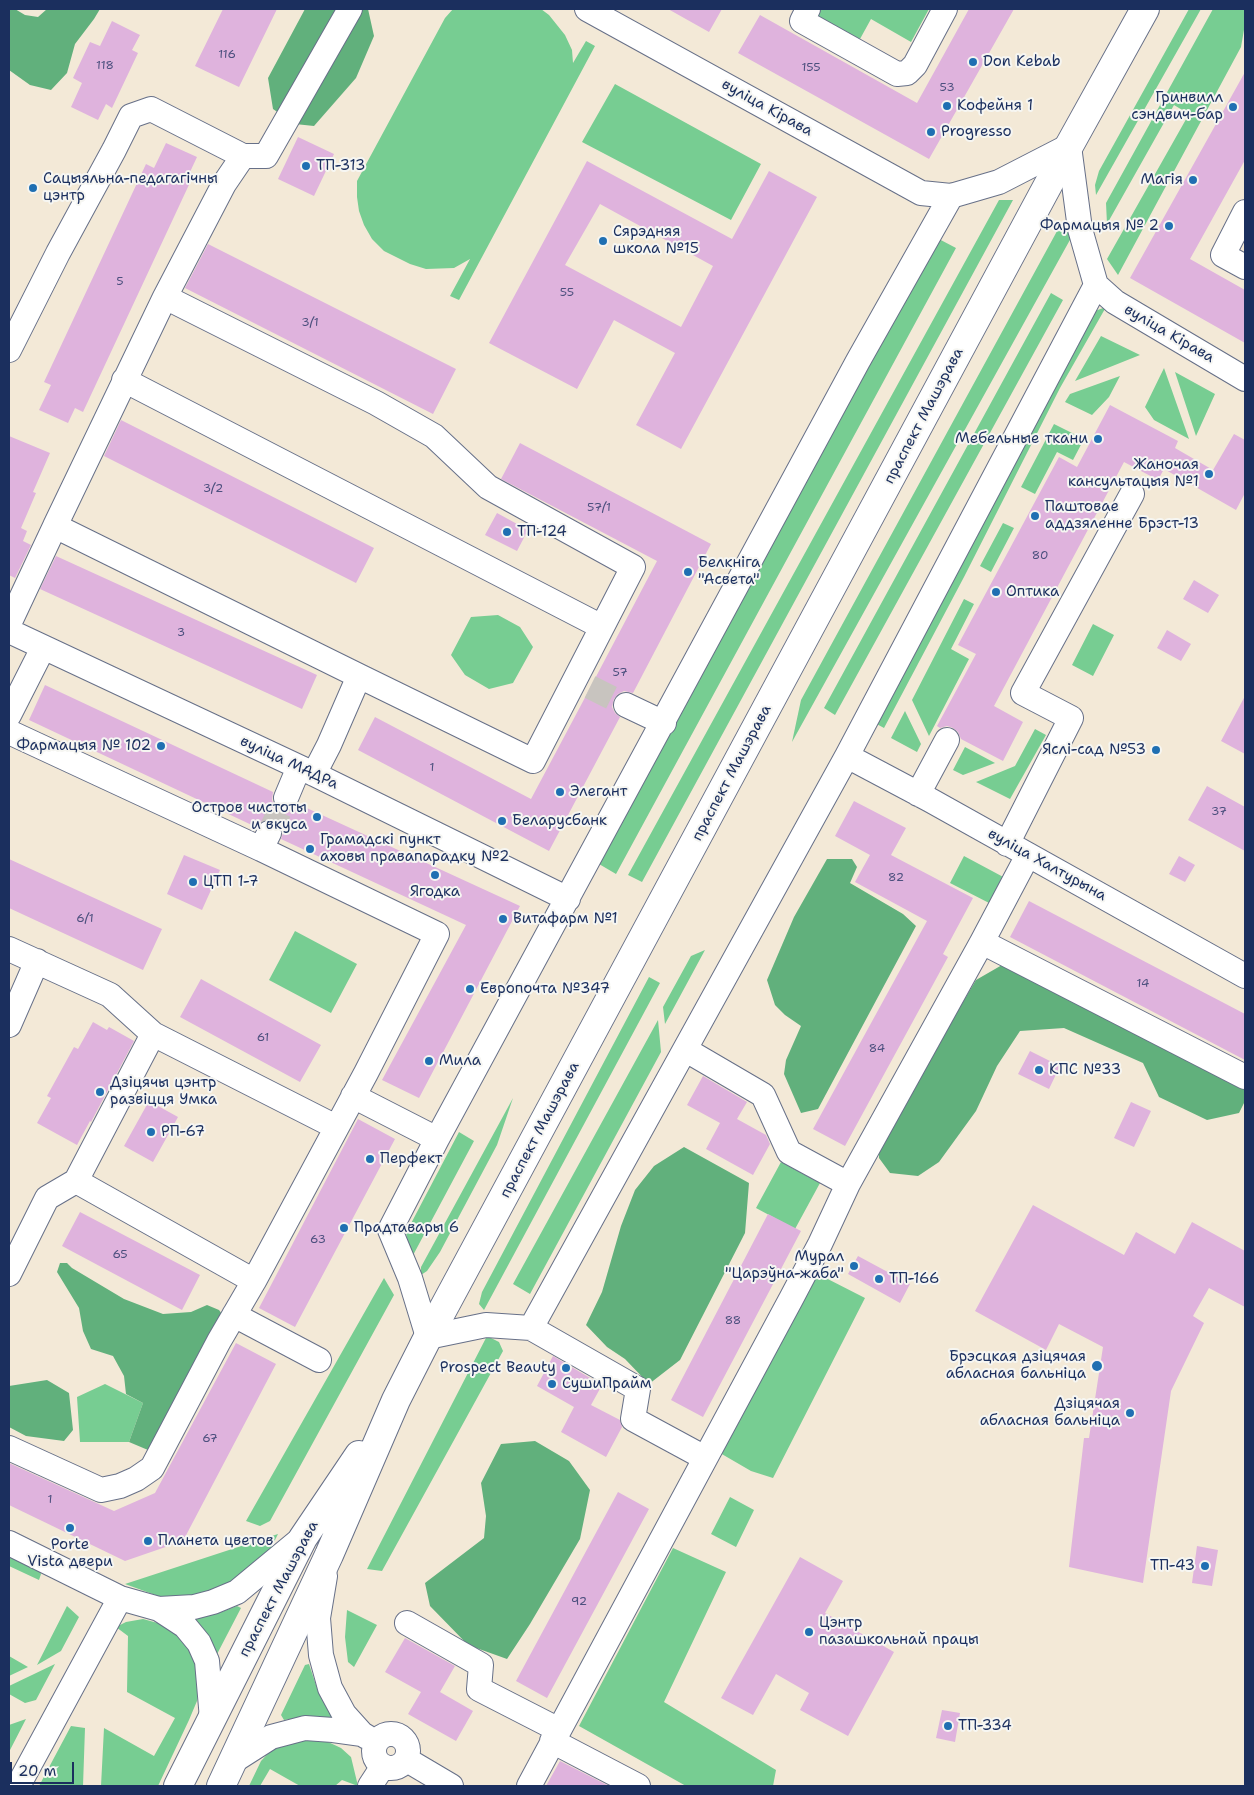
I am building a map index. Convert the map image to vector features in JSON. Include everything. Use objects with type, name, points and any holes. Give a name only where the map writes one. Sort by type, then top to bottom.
[{"type":"main road","name":"праспект Машэрава","points":[[222,1786],[329,1555],[396,1400],[428,1337],[1069,146],[1145,9]]},
{"type":"main road","name":"праспект Машэрава","points":[[178,1786],[303,1538],[396,1400]]},
{"type":"street","points":[[9,350],[131,116],[151,109],[243,156],[266,156],[350,9]]},
{"type":"street","name":"вуліца Кірава","points":[[587,9],[921,193],[951,196]]},
{"type":"street","points":[[808,9],[802,21],[897,74],[907,72],[914,65],[945,9]]},
{"type":"street","points":[[531,1328],[847,756],[1096,284],[1080,229],[1069,146],[999,182],[951,196],[858,361],[664,723],[437,1139],[390,1230],[410,1278],[428,1337],[486,1325],[531,1328],[638,1389],[633,1419],[705,1458]]},
{"type":"street","points":[[9,624],[165,297],[224,184],[243,156]]},
{"type":"street","points":[[1245,212],[1223,254],[1245,267]]},
{"type":"street","name":"вуліца Кірава","points":[[1096,284],[1115,302],[1245,379]]},
{"type":"street","points":[[55,526],[533,761],[582,684],[602,627],[633,567],[488,487],[434,436],[376,403],[165,297]]},
{"type":"street","points":[[124,380],[602,627]]},
{"type":"street","points":[[1007,844],[1071,718],[1023,693],[1132,494]]},
{"type":"street","name":"вуліца МАДРа","points":[[9,631],[306,771],[568,899]]},
{"type":"street","points":[[9,715],[42,648]]},
{"type":"street","points":[[286,798],[329,744],[359,676]]},
{"type":"street","points":[[626,705],[664,723]]},
{"type":"street","points":[[9,732],[265,841],[437,934],[353,1096],[152,1468],[136,1479],[120,1486],[101,1490],[9,1448]]},
{"type":"street","points":[[918,794],[948,740]]},
{"type":"street","name":"вуліца Халтурына","points":[[847,756],[1245,976]]},
{"type":"street","points":[[529,1786],[820,1244],[848,1184],[1028,855]]},
{"type":"street","points":[[982,942],[1245,1076]]},
{"type":"street","points":[[9,949],[110,995],[153,1034],[336,1127]]},
{"type":"street","points":[[9,1025],[38,961]]},
{"type":"street","points":[[9,1274],[47,1198],[76,1181],[153,1034]]},
{"type":"street","points":[[686,1050],[763,1095],[789,1152],[848,1184]]},
{"type":"street","points":[[353,1096],[437,1139]]},
{"type":"street","points":[[76,1181],[254,1281]]},
{"type":"street","points":[[234,1315],[319,1360]]},
{"type":"street","points":[[9,1543],[120,1598],[159,1608],[194,1607],[213,1602],[237,1592],[303,1538]]},
{"type":"street","points":[[235,1760],[271,1737],[305,1728],[332,1730],[369,1738],[394,1734],[401,1737],[406,1743],[409,1750],[407,1760],[396,1768],[382,1766],[376,1760],[369,1738],[344,1714],[330,1688],[321,1655],[318,1618],[329,1555]]},
{"type":"street","points":[[18,1786],[120,1598]]},
{"type":"street","points":[[159,1608],[185,1626],[198,1642],[208,1661],[212,1719]]},
{"type":"street","points":[[407,1623],[481,1665],[479,1689],[638,1786]]},
{"type":"street","points":[[407,1760],[451,1786]]},
{"type":"street","points":[[370,1786],[382,1766]]},
{"type":"green space","points":[[9,9],[15,9],[25,15],[38,17],[47,9],[100,9],[75,44],[67,73],[51,90],[30,85],[9,70]]},
{"type":"green space","points":[[305,9],[368,9],[374,36],[356,78],[314,126],[295,124],[273,109],[268,78]]},
{"type":"green space","points":[[453,9],[541,9],[549,15],[565,35],[572,50],[573,63],[586,41],[595,46],[459,300],[450,296],[470,259],[454,268],[426,269],[410,264],[384,251],[372,239],[364,225],[357,197],[357,181],[445,18]]},
{"type":"green space","points":[[813,9],[929,9],[911,42],[871,19],[860,39],[811,14]]},
{"type":"green space","points":[[1189,9],[1201,9],[1096,195],[1095,185],[1099,171]]},
{"type":"green space","points":[[1213,9],[1245,9],[1245,24],[1241,47],[1118,275],[1107,259],[1189,114],[1174,105],[1107,224],[1106,203]]},
{"type":"green space","points":[[615,84],[761,164],[731,220],[582,142]]},
{"type":"green space","points":[[999,200],[1013,200],[642,882],[628,875]]},
{"type":"green space","points":[[1062,222],[1071,238],[792,742],[801,700]]},
{"type":"green space","points":[[937,238],[956,248],[616,874],[599,864]]},
{"type":"green space","points":[[1051,293],[1063,300],[835,715],[824,708]]},
{"type":"green space","points":[[1106,307],[1060,388],[964,577],[884,728],[873,722],[1092,312]]},
{"type":"green space","points":[[1101,336],[1140,355],[1075,381]]},
{"type":"green space","points":[[1164,368],[1189,439],[1154,420],[1145,407]]},
{"type":"green space","points":[[1175,372],[1215,394],[1196,436]]},
{"type":"green space","points":[[1120,376],[1109,397],[1092,415],[1065,402],[1070,394]]},
{"type":"green space","points":[[1054,424],[1084,439],[1073,460],[1057,452],[1035,494],[1021,487]]},
{"type":"green space","points":[[1003,523],[1014,528],[991,572],[980,566]]},
{"type":"green space","points":[[964,599],[974,604],[951,649],[969,659],[929,736],[912,700]]},
{"type":"green space","points":[[498,615],[520,627],[533,647],[513,683],[489,689],[465,675],[451,655],[471,617]]},
{"type":"green space","points":[[1093,624],[1114,635],[1093,676],[1072,665]]},
{"type":"green space","points":[[905,711],[921,744],[917,752],[891,738]]},
{"type":"green space","points":[[1035,729],[1046,735],[1010,799],[976,782],[1015,766]]},
{"type":"green space","points":[[965,747],[995,763],[963,775],[953,770]]},
{"type":"green space","points":[[964,856],[1007,879],[993,905],[950,883]]},
{"type":"green space","points":[[827,859],[852,859],[857,867],[850,883],[903,914],[916,926],[818,1109],[801,1113],[784,1074],[786,1060],[801,1026],[775,1005],[767,980],[794,917]]},
{"type":"green space","points":[[295,931],[357,964],[331,1013],[269,980]]},
{"type":"green space","points":[[705,950],[665,1024],[663,1007],[691,956]]},
{"type":"green space","points":[[1002,965],[1245,1089],[1245,1101],[1239,1113],[1207,1120],[1159,1097],[1143,1063],[1064,1028],[1020,1031],[997,1066],[976,1111],[939,1162],[918,1176],[890,1173],[879,1158],[879,1143],[976,980]]},
{"type":"green space","points":[[649,977],[660,983],[484,1310],[479,1304],[482,1292]]},
{"type":"green space","points":[[658,1020],[661,1052],[530,1294],[513,1284]]},
{"type":"green space","points":[[513,1098],[497,1145],[440,1252],[427,1271],[421,1275],[421,1267]]},
{"type":"green space","points":[[459,1132],[474,1141],[411,1259],[406,1233]]},
{"type":"green space","points":[[684,1147],[749,1183],[745,1233],[680,1360],[649,1384],[625,1359],[607,1347],[586,1325],[602,1292],[621,1226],[635,1190],[654,1166]]},
{"type":"green space","points":[[781,1162],[820,1183],[795,1229],[756,1208]]},
{"type":"green space","points":[[60,1263],[67,1263],[72,1268],[124,1299],[163,1314],[191,1312],[207,1305],[219,1310],[222,1314],[165,1430],[148,1450],[129,1442],[143,1403],[126,1394],[124,1376],[113,1356],[91,1349],[83,1331],[79,1308],[57,1272]]},
{"type":"green space","points":[[814,1272],[865,1298],[773,1478],[751,1471],[720,1453]]},
{"type":"green space","points":[[384,1278],[394,1295],[270,1521],[260,1526],[246,1521]]},
{"type":"green space","points":[[487,1336],[499,1342],[503,1351],[382,1571],[367,1569]]},
{"type":"green space","points":[[47,1380],[69,1393],[73,1430],[64,1441],[26,1436],[9,1427],[9,1386]]},
{"type":"green space","points":[[105,1384],[143,1403],[129,1442],[80,1442],[77,1397]]},
{"type":"green space","points":[[535,1441],[569,1461],[590,1490],[580,1539],[507,1659],[468,1645],[430,1606],[425,1583],[484,1538],[486,1516],[481,1483],[501,1444]]},
{"type":"green space","points":[[730,1497],[754,1510],[736,1547],[711,1534]]},
{"type":"green space","points":[[278,1534],[269,1552],[222,1590],[177,1599],[158,1596],[125,1584]]},
{"type":"green space","points":[[673,1548],[726,1572],[664,1702],[776,1770],[773,1786],[686,1786],[579,1726]]},
{"type":"green space","points":[[9,1555],[39,1569],[41,1574],[39,1580],[9,1566]]},
{"type":"green space","points":[[67,1606],[79,1617],[61,1651],[37,1665]]},
{"type":"green space","points":[[237,1606],[241,1608],[215,1658],[191,1620],[193,1616],[216,1614]]},
{"type":"green space","points":[[347,1610],[377,1625],[354,1667],[348,1662],[345,1637]]},
{"type":"green space","points":[[143,1619],[165,1625],[181,1637],[192,1651],[197,1664],[199,1688],[197,1701],[158,1786],[101,1786],[104,1728],[154,1756],[175,1718],[127,1692],[128,1636],[116,1627],[126,1622]]},
{"type":"green space","points":[[9,1656],[28,1667],[9,1676]]},
{"type":"green space","points":[[55,1664],[36,1700],[25,1703],[9,1694],[9,1686]]},
{"type":"green space","points":[[309,1664],[318,1691],[331,1711],[332,1718],[312,1716],[284,1720],[281,1715],[305,1665]]},
{"type":"green space","points":[[26,1719],[9,1752],[9,1725]]},
{"type":"green space","points":[[71,1726],[85,1728],[83,1786],[39,1786]]},
{"type":"green space","points":[[310,1738],[326,1741],[341,1748],[351,1757],[358,1786],[342,1780],[335,1786],[300,1786],[270,1769],[260,1786],[249,1786],[261,1761],[274,1747]]},
{"type":"building","points":[[223,9],[277,9],[239,87],[195,66]]},
{"type":"building","points":[[668,9],[722,9],[709,32]]},
{"type":"building","points":[[969,9],[1014,9],[929,159],[738,53],[760,15],[917,103]]},
{"type":"building","points":[[112,21],[140,35],[132,50],[138,53],[112,108],[106,104],[98,120],[71,107],[82,83],[73,78],[90,42],[100,46]]},
{"type":"building","points":[[1245,72],[1245,160],[1190,259],[1245,290],[1245,343],[1130,278]]},
{"type":"building","name":"ТП-313","points":[[298,137],[334,154],[314,196],[278,179]]},
{"type":"building","points":[[166,143],[197,157],[190,172],[194,174],[83,412],[75,408],[68,423],[39,410],[51,385],[44,382],[146,164],[154,168]]},
{"type":"building","points":[[587,161],[732,239],[769,171],[817,197],[681,449],[636,425],[675,353],[614,320],[577,389],[489,343]],"holes":[[[600,204],[713,266],[681,327],[565,265]]]},
{"type":"building","points":[[208,244],[456,369],[433,414],[185,288]]},
{"type":"building","points":[[1110,405],[1178,441],[1175,448],[1213,470],[1234,434],[1245,440],[1245,493],[1236,510],[1164,469],[1158,480],[1124,462],[994,706],[1023,722],[1003,761],[961,739],[958,732],[953,728],[947,726],[940,728],[937,726],[976,654],[958,645],[1059,457],[1077,467]]},
{"type":"building","points":[[121,420],[374,548],[356,583],[104,456]]},
{"type":"building","points":[[9,436],[50,453],[33,492],[36,493],[21,528],[27,531],[23,541],[31,545],[15,578],[9,575]]},
{"type":"building","points":[[520,443],[711,544],[633,693],[624,691],[614,699],[612,707],[620,717],[549,851],[358,750],[375,717],[531,799],[580,707],[657,561],[501,479]]},
{"type":"building","name":"ТП-124","points":[[497,513],[528,530],[517,551],[485,535]]},
{"type":"building","points":[[56,556],[317,675],[302,709],[40,589]]},
{"type":"building","points":[[1194,580],[1219,595],[1208,613],[1183,599]]},
{"type":"building","points":[[1167,630],[1191,644],[1181,661],[1157,648]]},
{"type":"building","points":[[45,685],[273,792],[272,800],[275,807],[280,810],[288,812],[298,804],[520,906],[419,1098],[382,1080],[466,925],[281,839],[283,833],[281,826],[275,821],[268,819],[262,821],[256,827],[29,720]]},
{"type":"building","points":[[1245,696],[1245,754],[1221,741]]},
{"type":"building","points":[[1207,786],[1245,807],[1245,851],[1188,820]]},
{"type":"building","points":[[854,801],[906,828],[891,855],[973,898],[943,954],[948,957],[845,1146],[813,1129],[927,921],[855,882],[870,855],[835,836]]},
{"type":"building","name":"ЦТП 1-7","points":[[184,855],[220,870],[202,910],[167,894]]},
{"type":"building","points":[[1179,856],[1195,865],[1185,882],[1169,874]]},
{"type":"building","points":[[9,859],[162,929],[143,970],[9,908]]},
{"type":"building","points":[[1029,901],[1245,1014],[1245,1060],[1010,937]]},
{"type":"building","points":[[201,979],[321,1045],[300,1082],[180,1017]]},
{"type":"building","points":[[93,1022],[107,1030],[109,1027],[134,1041],[77,1145],[37,1123],[51,1098],[47,1096],[74,1047],[78,1049]]},
{"type":"building","name":"КПС №33","points":[[1030,1051],[1060,1066],[1049,1089],[1018,1074]]},
{"type":"building","points":[[703,1076],[747,1102],[737,1119],[766,1135],[770,1144],[753,1175],[706,1149],[720,1123],[687,1105]]},
{"type":"building","name":"РП-67","points":[[149,1101],[178,1117],[153,1162],[124,1146]]},
{"type":"building","points":[[1131,1102],[1151,1111],[1134,1147],[1114,1138]]},
{"type":"building","points":[[358,1119],[395,1139],[295,1327],[259,1308]]},
{"type":"building","name":"Дзіцячая абласная бальніца","points":[[1033,1205],[1124,1255],[1136,1232],[1175,1254],[1192,1222],[1245,1251],[1245,1307],[1209,1288],[1193,1316],[1204,1323],[1171,1391],[1143,1583],[1069,1567],[1084,1438],[1089,1438],[1103,1347],[1059,1324],[1046,1350],[975,1311]]},
{"type":"building","points":[[80,1212],[200,1275],[182,1310],[62,1246]]},
{"type":"building","points":[[768,1214],[801,1231],[703,1417],[671,1400]]},
{"type":"building","name":"ТП-166","points":[[858,1256],[910,1284],[900,1303],[848,1274]]},
{"type":"building","points":[[236,1343],[276,1364],[183,1541],[125,1561],[9,1505],[9,1463],[114,1511],[155,1493]]},
{"type":"building","points":[[553,1356],[602,1385],[591,1405],[620,1420],[622,1427],[606,1457],[561,1432],[574,1407],[537,1386]]},
{"type":"building","points":[[618,1492],[649,1509],[547,1698],[516,1681]]},
{"type":"building","name":"ТП-43","points":[[1197,1546],[1218,1550],[1212,1586],[1192,1583]]},
{"type":"building","name":"Цэнтр пазашкольнай працы","points":[[800,1557],[843,1581],[825,1613],[894,1652],[848,1736],[800,1710],[809,1693],[776,1674],[753,1715],[721,1698]]},
{"type":"building","points":[[405,1638],[455,1666],[440,1692],[473,1711],[456,1741],[408,1714],[421,1692],[385,1672]]},
{"type":"building","name":"ТП-334","points":[[942,1710],[960,1713],[955,1742],[936,1738]]},
{"type":"building","points":[[560,1761],[609,1786],[546,1786]]},
{"type":"tunnel","points":[[590,687],[626,705]]},
{"type":"tunnel","points":[[269,833],[286,798]]},
{"type":"place","name":"Don Kebab","points":[[973,62]]},
{"type":"place","name":"Кофейня 1","points":[[947,106]]},
{"type":"place","name":"Гринвилл сэндвич-бар","points":[[1233,107]]},
{"type":"place","name":"Progresso","points":[[931,132]]},
{"type":"place","name":"ТП-313","points":[[306,166]]},
{"type":"place","name":"Магія","points":[[1193,180]]},
{"type":"place","name":"Сацыяльна-педагагічны цэнтр","points":[[33,188]]},
{"type":"place","name":"Фармацыя № 2","points":[[1169,226]]},
{"type":"place","name":"Сярэдняя школа №15","points":[[603,241]]},
{"type":"place","name":"Мебельные ткани","points":[[1098,439]]},
{"type":"place","name":"Жаночая кансультацыя №1","points":[[1209,474]]},
{"type":"place","name":"Паштовае аддзяленне Брэст-13","points":[[1035,516]]},
{"type":"place","name":"ТП-124","points":[[507,532]]},
{"type":"place","name":"Белкніга \"Асвета\"","points":[[688,572]]},
{"type":"place","name":"Оптика","points":[[996,592]]},
{"type":"place","name":"Фармацыя № 102","points":[[161,746]]},
{"type":"place","name":"Яслі-сад №53","points":[[1156,750]]},
{"type":"place","name":"Элегант","points":[[560,792]]},
{"type":"place","name":"Остров чистоты и вкуса","points":[[317,817]]},
{"type":"place","name":"Беларусбанк","points":[[502,821]]},
{"type":"place","name":"Грамадскі пункт аховы правапарадку №2","points":[[310,849]]},
{"type":"place","name":"Ягодка","points":[[435,875]]},
{"type":"place","name":"ЦТП 1-7","points":[[193,882]]},
{"type":"place","name":"Витафарм №1","points":[[503,919]]},
{"type":"place","name":"Европочта №347","points":[[470,989]]},
{"type":"place","name":"Мила","points":[[429,1061]]},
{"type":"place","name":"КПС №33","points":[[1039,1070]]},
{"type":"place","name":"Дзіцячы цэнтр развіцця Умка","points":[[100,1092]]},
{"type":"place","name":"РП-67","points":[[151,1132]]},
{"type":"place","name":"Перфект","points":[[370,1159]]},
{"type":"place","name":"Прадтавары 6","points":[[344,1228]]},
{"type":"place","name":"Мурал \"Царэўна-жаба\"","points":[[854,1266]]},
{"type":"place","name":"ТП-166","points":[[879,1279]]},
{"type":"place","name":"Брэсцкая дзіцячая абласная бальніца","points":[[1097,1366]]},
{"type":"place","name":"Prospect Beauty","points":[[566,1368]]},
{"type":"place","name":"СушиПрайм","points":[[552,1384]]},
{"type":"place","name":"Дзіцячая абласная бальніца","points":[[1130,1413]]},
{"type":"place","name":"Porte Vista двери","points":[[70,1528]]},
{"type":"place","name":"Планета цветов","points":[[148,1541]]},
{"type":"place","name":"ТП-43","points":[[1205,1566]]},
{"type":"place","name":"Цэнтр пазашкольнай працы","points":[[809,1632]]},
{"type":"place","name":"ТП-334","points":[[948,1726]]}]
